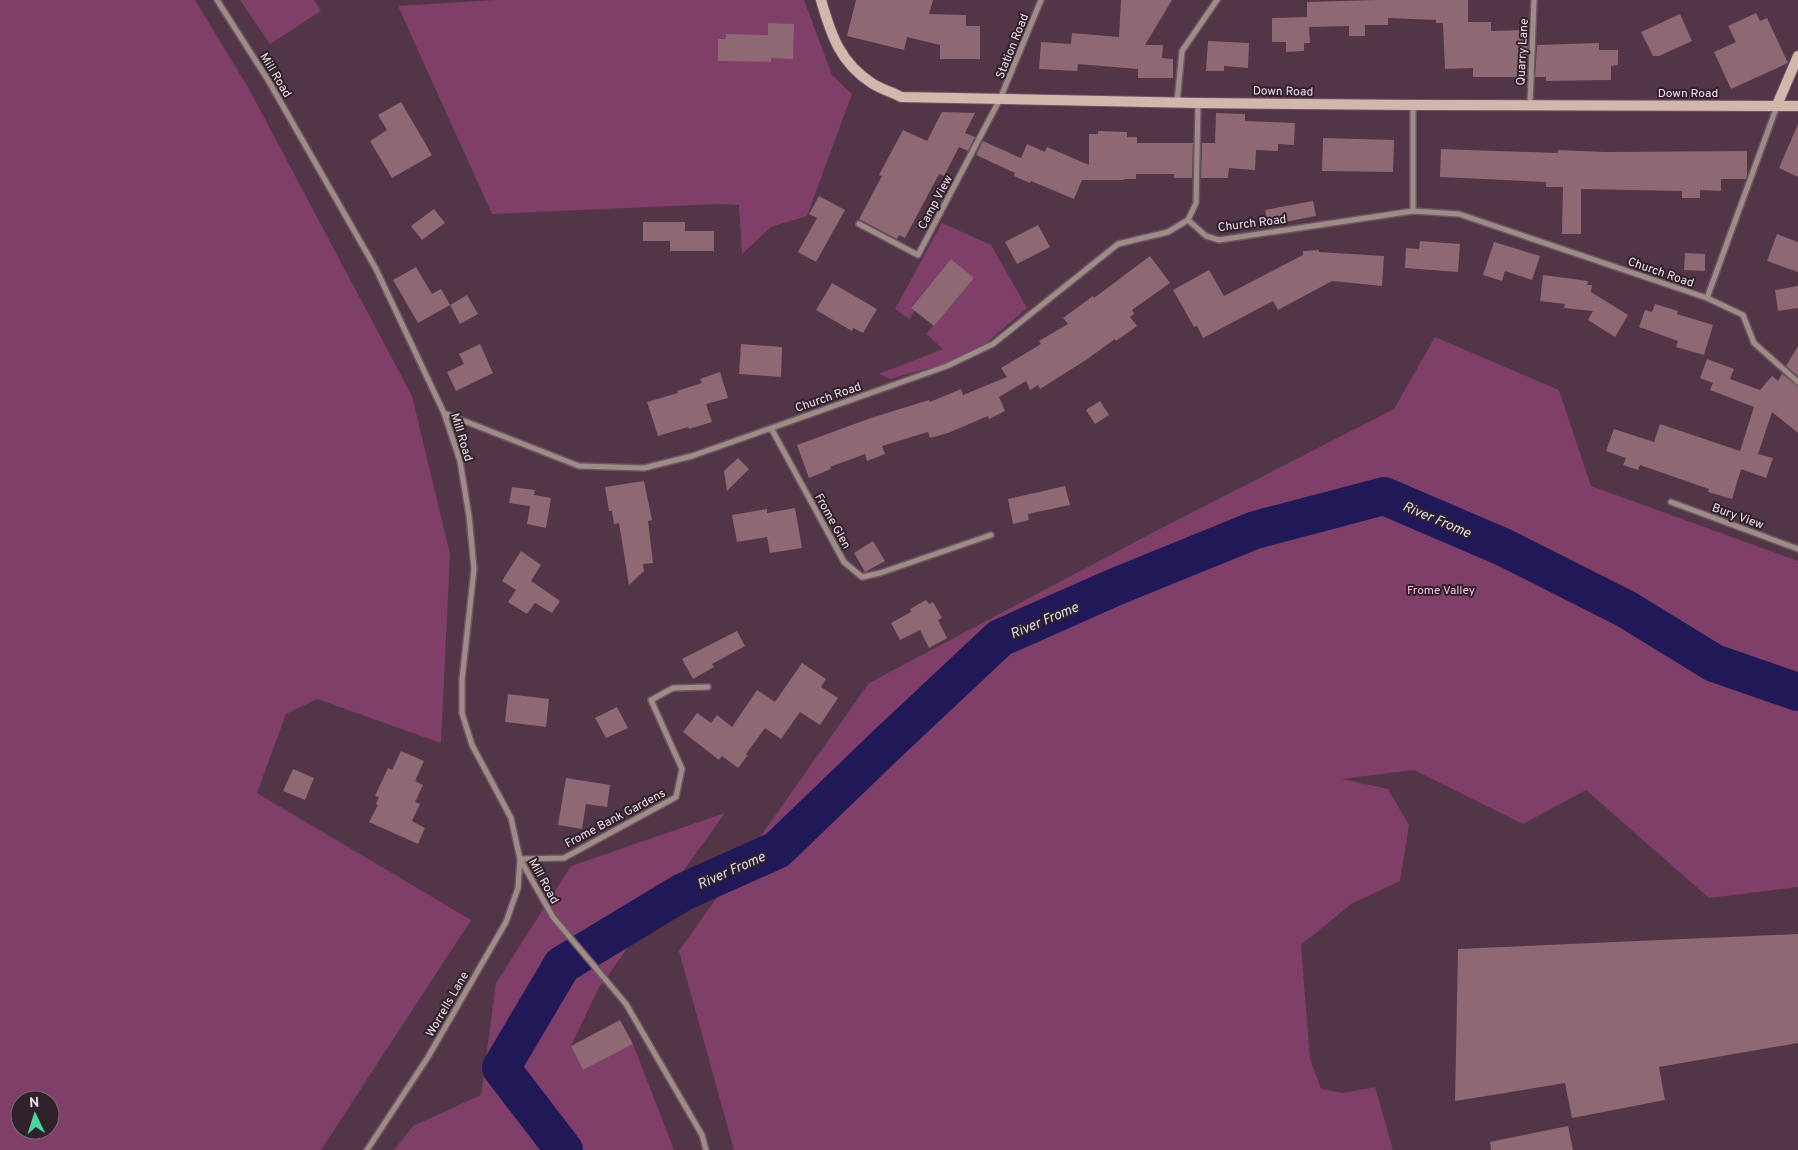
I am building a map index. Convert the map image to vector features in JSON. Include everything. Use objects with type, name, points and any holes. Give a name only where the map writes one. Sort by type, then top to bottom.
[{"type":"street","name":"Mill Road","points":[[217,0],[268,80],[376,269],[444,413],[460,461],[470,516],[474,569],[462,680],[462,713],[472,745],[511,818],[520,859],[553,916],[626,1004],[702,1135],[706,1150]]},
{"type":"street","name":"Down Road","points":[[821,0],[836,47],[854,68],[873,84],[901,96],[1198,103],[1798,106]]},
{"type":"street","name":"Station Road","points":[[1000,99],[1041,0]]},
{"type":"street","points":[[1176,102],[1182,51],[1217,0]]},
{"type":"street","name":"Quarry Lane","points":[[1530,106],[1534,0]]},
{"type":"street","points":[[1777,105],[1798,56]]},
{"type":"street","name":"Camp View","points":[[859,224],[918,255],[1000,99]]},
{"type":"street","points":[[1188,220],[1196,202],[1198,103]]},
{"type":"street","points":[[1413,105],[1413,211]]},
{"type":"street","name":"Church Road","points":[[444,413],[579,466],[644,468],[692,456],[947,366],[985,348],[993,344],[1118,244],[1168,232],[1188,220],[1206,236],[1219,240],[1413,211],[1458,214],[1707,298],[1777,105]]},
{"type":"street","points":[[1707,298],[1743,316],[1754,343],[1798,382]]},
{"type":"street","name":"Frome Glen","points":[[771,428],[844,562],[862,577],[880,573],[991,535]]},
{"type":"street","name":"Bury View","points":[[1671,502],[1798,549]]},
{"type":"street","name":"Frome Bank Gardens","points":[[520,859],[564,858],[676,797],[682,769],[651,700],[673,688],[708,687]]},
{"type":"street","name":"Worrells Lane","points":[[367,1150],[428,1057],[506,922],[518,888],[520,859]]},
{"type":"green space","points":[[0,0],[195,0],[249,89],[412,396],[450,554],[441,743],[317,699],[286,714],[257,793],[471,920],[321,1150],[0,1150]]},
{"type":"green space","points":[[240,0],[314,0],[321,11],[270,44]]},
{"type":"green space","points":[[494,0],[804,0],[832,75],[852,94],[807,216],[771,227],[742,254],[739,205],[719,204],[492,214],[398,6]]},
{"type":"green space","points":[[942,223],[991,245],[1027,308],[983,346],[946,363],[890,379],[879,374],[943,349],[926,334],[974,278],[951,259],[911,307],[915,311],[909,319],[895,309]]},
{"type":"green space","name":"Frome Valley","points":[[1435,337],[1559,390],[1591,486],[1798,561],[1798,887],[1709,898],[1586,790],[1523,824],[1414,770],[1342,779],[1388,789],[1409,825],[1400,881],[1351,904],[1301,945],[1310,1059],[1321,1089],[1343,1093],[1375,1087],[1393,1150],[734,1150],[679,951],[869,683],[1152,533],[1394,409]]},
{"type":"green space","points":[[725,813],[598,989],[571,1046],[583,1070],[633,1044],[674,1150],[394,1150],[413,1126],[481,1095],[496,983],[571,866]]},
{"type":"building","points":[[856,0],[933,0],[929,14],[966,15],[966,26],[980,26],[980,59],[940,59],[940,45],[907,37],[904,50],[847,36]]},
{"type":"building","points":[[1121,0],[1172,0],[1145,45],[1163,45],[1162,58],[1173,59],[1173,78],[1138,78],[1138,69],[1078,64],[1077,71],[1039,69],[1041,42],[1071,44],[1072,33],[1119,37]]},
{"type":"building","points":[[1468,0],[1468,22],[1491,22],[1491,31],[1528,30],[1527,77],[1473,77],[1473,68],[1445,69],[1443,23],[1436,23],[1436,20],[1388,18],[1388,25],[1365,25],[1365,36],[1349,36],[1349,26],[1309,27],[1310,43],[1304,43],[1304,51],[1286,52],[1286,42],[1272,42],[1272,18],[1307,17],[1307,2]]},
{"type":"building","points":[[1756,13],[1760,21],[1767,18],[1788,63],[1731,89],[1714,52],[1736,42],[1728,26]]},
{"type":"building","points":[[1680,14],[1692,41],[1659,56],[1653,56],[1641,32]]},
{"type":"building","points":[[768,23],[794,24],[793,59],[771,58],[771,62],[718,61],[718,39],[726,39],[726,34],[768,35]]},
{"type":"building","points":[[1208,41],[1249,43],[1248,68],[1224,66],[1224,71],[1206,71]]},
{"type":"building","points":[[1599,43],[1599,50],[1618,50],[1618,65],[1611,66],[1611,80],[1546,81],[1546,77],[1535,77],[1537,45]]},
{"type":"building","points":[[401,102],[432,155],[392,178],[370,141],[387,130],[378,115]]},
{"type":"building","points":[[942,112],[975,113],[965,133],[975,137],[968,151],[959,147],[944,176],[939,174],[905,238],[899,235],[897,239],[859,219],[882,176],[879,175],[903,130],[927,141]]},
{"type":"building","points":[[1216,113],[1245,114],[1245,121],[1295,123],[1294,145],[1278,144],[1278,151],[1256,150],[1255,170],[1229,168],[1228,178],[1201,178],[1202,143],[1215,143]]},
{"type":"building","points":[[1798,124],[1798,177],[1779,168]]},
{"type":"building","points":[[1098,131],[1127,132],[1127,137],[1137,137],[1137,143],[1193,143],[1192,178],[1174,178],[1174,174],[1136,174],[1136,179],[1082,180],[1074,199],[1014,176],[1015,173],[976,155],[983,141],[1021,158],[1027,144],[1045,152],[1047,147],[1089,165],[1089,134],[1098,134]]},
{"type":"building","points":[[1323,138],[1394,140],[1393,172],[1322,171]]},
{"type":"building","points":[[1441,149],[1558,153],[1558,150],[1605,152],[1747,151],[1747,175],[1746,179],[1721,179],[1721,191],[1700,190],[1700,198],[1682,198],[1682,191],[1581,189],[1581,234],[1562,234],[1563,187],[1546,187],[1546,182],[1440,177]]},
{"type":"building","points":[[819,196],[845,210],[816,262],[798,252],[817,218],[809,214]]},
{"type":"building","points":[[1313,201],[1316,216],[1268,225],[1265,210]]},
{"type":"building","points":[[434,209],[445,223],[422,240],[411,226]]},
{"type":"building","points":[[643,222],[685,222],[685,231],[714,231],[714,251],[670,251],[670,241],[643,241]]},
{"type":"building","points":[[1038,225],[1050,247],[1017,264],[1005,242]]},
{"type":"building","points":[[1777,234],[1798,242],[1798,272],[1767,261]]},
{"type":"building","points":[[1420,241],[1460,244],[1458,272],[1405,268],[1406,248],[1419,249]]},
{"type":"building","points":[[1494,242],[1540,256],[1532,280],[1505,271],[1502,281],[1483,275]]},
{"type":"building","points":[[1319,250],[1319,252],[1384,256],[1382,286],[1332,281],[1278,310],[1273,301],[1203,338],[1197,326],[1194,327],[1173,290],[1209,270],[1224,296],[1303,255],[1303,251]]},
{"type":"building","points":[[1685,253],[1705,254],[1705,271],[1684,270]]},
{"type":"building","points":[[1150,256],[1170,283],[1132,310],[1134,314],[1130,317],[1137,326],[1116,341],[1115,339],[1040,389],[1038,385],[1030,390],[1026,381],[999,397],[1005,411],[989,419],[988,416],[948,433],[930,438],[928,432],[882,446],[885,454],[867,461],[865,454],[830,467],[831,469],[809,478],[797,445],[871,418],[929,400],[930,402],[961,389],[963,395],[1007,377],[1001,368],[1041,344],[1039,341],[1068,324],[1063,318],[1093,296],[1094,298]]},
{"type":"building","points":[[951,259],[974,278],[934,326],[911,308]]},
{"type":"building","points":[[416,267],[432,294],[441,289],[450,305],[418,323],[393,280]]},
{"type":"building","points":[[1543,275],[1588,281],[1587,285],[1592,285],[1591,292],[1628,315],[1615,337],[1588,320],[1593,311],[1564,308],[1565,304],[1540,301]]},
{"type":"building","points":[[832,283],[877,309],[863,333],[853,328],[852,331],[816,310]]},
{"type":"building","points":[[1798,286],[1798,308],[1778,311],[1775,290]]},
{"type":"building","points":[[467,295],[478,314],[460,324],[450,305]]},
{"type":"building","points":[[1655,304],[1678,311],[1677,314],[1713,325],[1704,355],[1676,347],[1678,341],[1639,327],[1645,310],[1652,312]]},
{"type":"building","points":[[480,344],[493,373],[456,391],[447,372],[464,364],[459,354]]},
{"type":"building","points":[[741,344],[782,347],[781,377],[739,374]]},
{"type":"building","points":[[1798,346],[1798,376],[1786,366]]},
{"type":"building","points":[[1707,359],[1734,369],[1730,379],[1760,390],[1772,376],[1778,381],[1782,374],[1798,386],[1798,433],[1772,412],[1758,454],[1773,458],[1766,478],[1741,469],[1732,499],[1708,492],[1709,489],[1640,465],[1638,470],[1623,465],[1626,458],[1606,451],[1614,429],[1654,442],[1660,424],[1740,451],[1754,407],[1710,390],[1713,383],[1700,378]]},
{"type":"building","points":[[720,372],[728,398],[706,404],[712,422],[658,436],[647,402],[678,393],[677,391],[702,383],[700,379]]},
{"type":"building","points":[[1100,401],[1109,415],[1095,424],[1086,410]]},
{"type":"building","points":[[738,458],[749,469],[727,491],[724,471]]},
{"type":"building","points":[[644,481],[652,520],[648,521],[653,563],[643,564],[644,571],[629,585],[619,523],[614,524],[612,511],[609,511],[605,487]]},
{"type":"building","points":[[1065,486],[1070,505],[1028,514],[1029,520],[1013,524],[1008,499]]},
{"type":"building","points":[[512,487],[535,490],[534,495],[551,498],[546,528],[527,524],[530,506],[509,503]]},
{"type":"building","points":[[795,508],[802,548],[770,553],[767,537],[737,542],[732,515],[767,509],[767,513]]},
{"type":"building","points":[[873,541],[885,561],[865,572],[854,553]]},
{"type":"building","points":[[521,551],[541,565],[531,581],[560,601],[552,613],[535,603],[527,614],[508,602],[516,590],[502,581]]},
{"type":"building","points":[[926,600],[929,604],[933,602],[942,618],[938,620],[947,638],[929,648],[920,630],[900,640],[891,623],[911,612],[910,609]]},
{"type":"building","points":[[737,631],[745,646],[712,664],[714,667],[693,679],[682,659]]},
{"type":"building","points":[[802,663],[826,679],[821,687],[838,698],[820,725],[800,712],[781,739],[765,728],[738,768],[722,756],[719,760],[683,732],[697,713],[711,723],[717,715],[732,727],[757,690],[775,702]]},
{"type":"building","points":[[508,694],[549,699],[546,727],[505,722]]},
{"type":"building","points":[[617,707],[628,728],[606,738],[595,718]]},
{"type":"building","points":[[401,751],[424,761],[415,781],[423,785],[415,802],[420,804],[412,821],[425,828],[418,844],[369,822],[378,805],[376,804],[379,797],[375,796],[388,768],[392,770]]},
{"type":"building","points":[[293,769],[314,778],[305,800],[283,791]]},
{"type":"building","points":[[566,778],[610,785],[607,807],[586,804],[582,829],[558,825]]},
{"type":"building","points":[[1798,934],[1798,1043],[1659,1067],[1665,1100],[1572,1118],[1565,1083],[1455,1101],[1458,949]]},
{"type":"building","points":[[620,1020],[633,1044],[583,1070],[571,1046]]},
{"type":"building","points":[[1568,1126],[1573,1150],[1491,1150],[1490,1142]]},
{"type":"waterway","name":"River Frome","points":[[564,1150],[501,1068],[562,965],[683,892],[777,850],[1000,638],[1115,587],[1255,530],[1384,496],[1503,547],[1626,609],[1714,663],[1798,692]]}]
